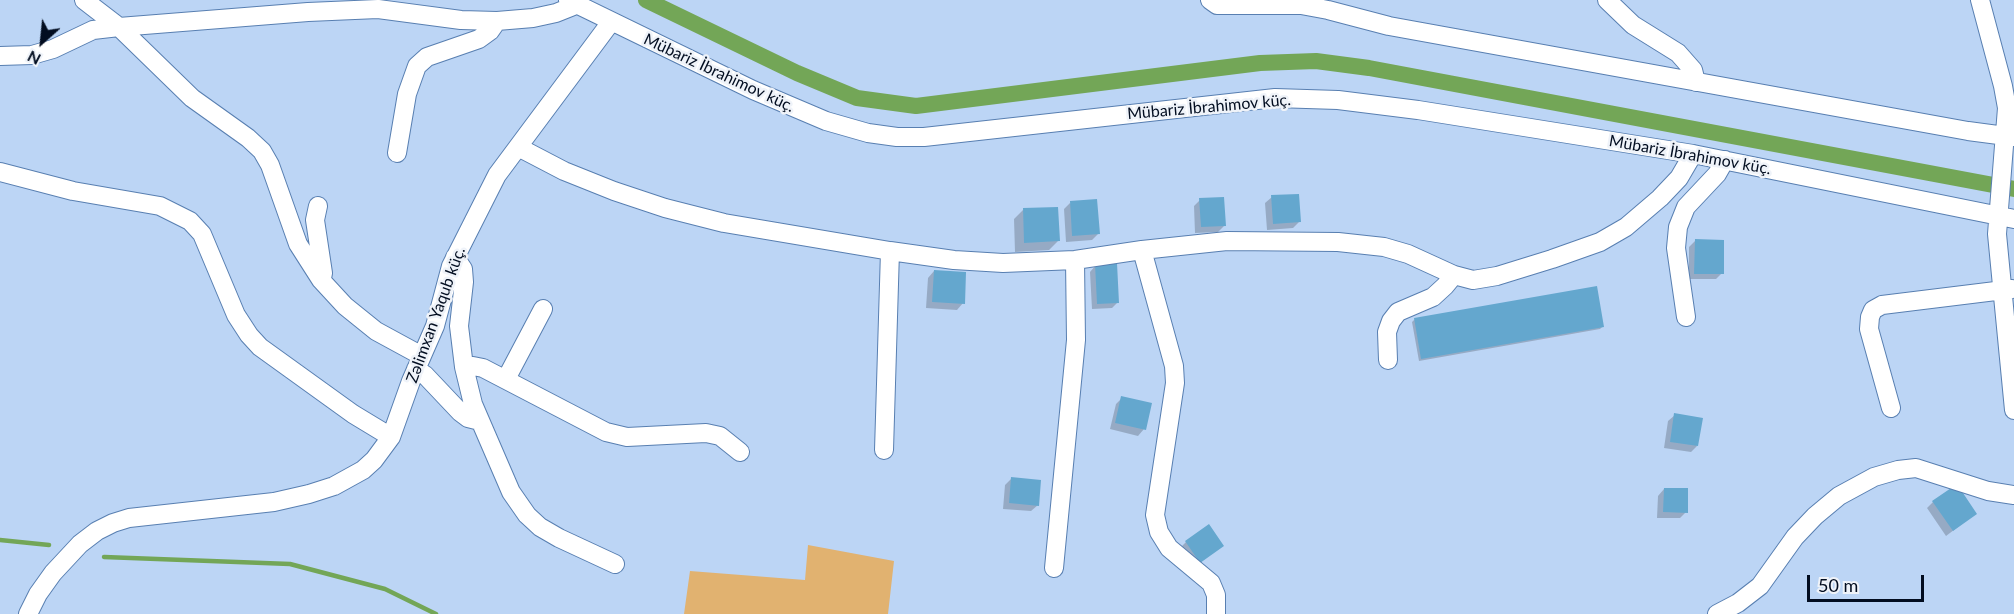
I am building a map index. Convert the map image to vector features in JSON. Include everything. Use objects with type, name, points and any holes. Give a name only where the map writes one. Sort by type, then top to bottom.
[{"type":"street","points":[[84,0],[119,27],[192,98],[248,138],[262,151],[270,165],[298,244],[321,280],[345,306],[419,363],[425,375],[460,412],[468,418],[480,421]]},
{"type":"street","points":[[1210,0],[1216,6],[1330,5],[1389,26],[2010,137]]},
{"type":"street","points":[[1607,0],[1634,25],[1678,53],[1689,63],[1696,82]]},
{"type":"street","points":[[1980,0],[2010,106],[2010,137],[2004,162],[2004,213],[2014,410]]},
{"type":"street","points":[[0,56],[32,55],[53,49],[93,30],[119,27],[308,12],[378,9],[461,20],[496,21],[556,14],[572,2]]},
{"type":"street","name":"Mübariz İbrahimov küç.","points":[[572,2],[753,90],[825,121],[868,134],[924,137],[1275,98],[1338,100],[1418,110],[1693,154],[2004,213]]},
{"type":"street","points":[[397,153],[407,94],[417,66],[427,57],[479,39],[490,31],[496,21]]},
{"type":"street","name":"Zəlimxan Yaqub küç.","points":[[28,614],[38,594],[53,573],[80,544],[97,531],[129,518],[274,502],[334,486],[363,470],[374,460],[391,437],[435,326],[455,257],[497,175],[611,22]]},
{"type":"street","points":[[518,147],[564,171],[665,208],[724,223],[954,260],[1003,263],[1075,260],[1227,241],[1338,242],[1384,247],[1408,254],[1454,275],[1473,280],[1497,276],[1600,242],[1626,227],[1660,198],[1678,178],[1693,154]]},
{"type":"street","points":[[1686,317],[1676,248],[1678,227],[1686,207],[1717,174],[1725,160]]},
{"type":"street","points":[[0,172],[73,191],[160,206],[190,221],[202,234],[236,315],[260,347],[353,414],[391,437]]},
{"type":"street","points":[[318,207],[315,220],[323,273],[321,280]]},
{"type":"street","points":[[1142,250],[1174,366],[1175,383],[1155,515],[1159,532],[1169,548],[1211,583],[1216,595],[1216,614]]},
{"type":"street","points":[[884,450],[890,251]]},
{"type":"street","points":[[455,257],[463,269],[464,282],[459,326],[464,367],[473,404],[511,492],[527,515],[540,527],[615,564]]},
{"type":"street","points":[[1054,568],[1076,340],[1075,260]]},
{"type":"street","points":[[1388,360],[1390,321],[1398,312],[1433,297],[1454,275]]},
{"type":"street","points":[[1891,408],[1869,329],[1873,310],[1881,305],[2008,289]]},
{"type":"street","points":[[506,379],[543,309]]},
{"type":"street","points":[[464,367],[483,368],[606,432],[627,437],[706,433],[720,436],[740,452]]},
{"type":"street","points":[[1717,614],[1738,603],[1760,586],[1796,537],[1815,516],[1839,496],[1874,477],[1898,470],[1916,468],[1988,491],[2014,495]]},
{"type":"shaded area","points":[[808,545],[894,561],[888,614],[684,614],[690,571],[805,580]]},
{"type":"building","points":[[1299,194],[1301,222],[1273,224],[1271,195]]},
{"type":"building","points":[[1224,197],[1226,226],[1201,227],[1199,198]]},
{"type":"building","points":[[1097,199],[1100,234],[1072,236],[1070,201]]},
{"type":"building","points":[[1058,207],[1060,241],[1024,243],[1023,208]]},
{"type":"building","points":[[1695,239],[1724,240],[1724,274],[1694,274]]},
{"type":"building","points":[[1117,263],[1119,303],[1097,304],[1095,264]]},
{"type":"building","points":[[934,270],[966,272],[965,304],[932,302]]},
{"type":"building","points":[[1597,286],[1604,327],[1421,359],[1414,318]]},
{"type":"building","points":[[1121,396],[1152,403],[1146,430],[1115,423]]},
{"type":"building","points":[[1674,413],[1703,418],[1698,446],[1670,442]]},
{"type":"building","points":[[1011,477],[1041,480],[1039,506],[1009,503]]},
{"type":"building","points":[[1957,484],[1977,514],[1953,531],[1932,501]]},
{"type":"building","points":[[1664,488],[1688,488],[1688,513],[1663,512]]},
{"type":"building","points":[[1209,524],[1224,546],[1200,563],[1185,541]]},
{"type":"waterway","points":[[646,0],[797,73],[857,98],[916,106],[1260,63],[1316,61],[1369,68],[2014,189]]},
{"type":"waterway","points":[[0,540],[49,545]]},
{"type":"waterway","points":[[104,557],[290,564],[385,589],[436,614]]}]
